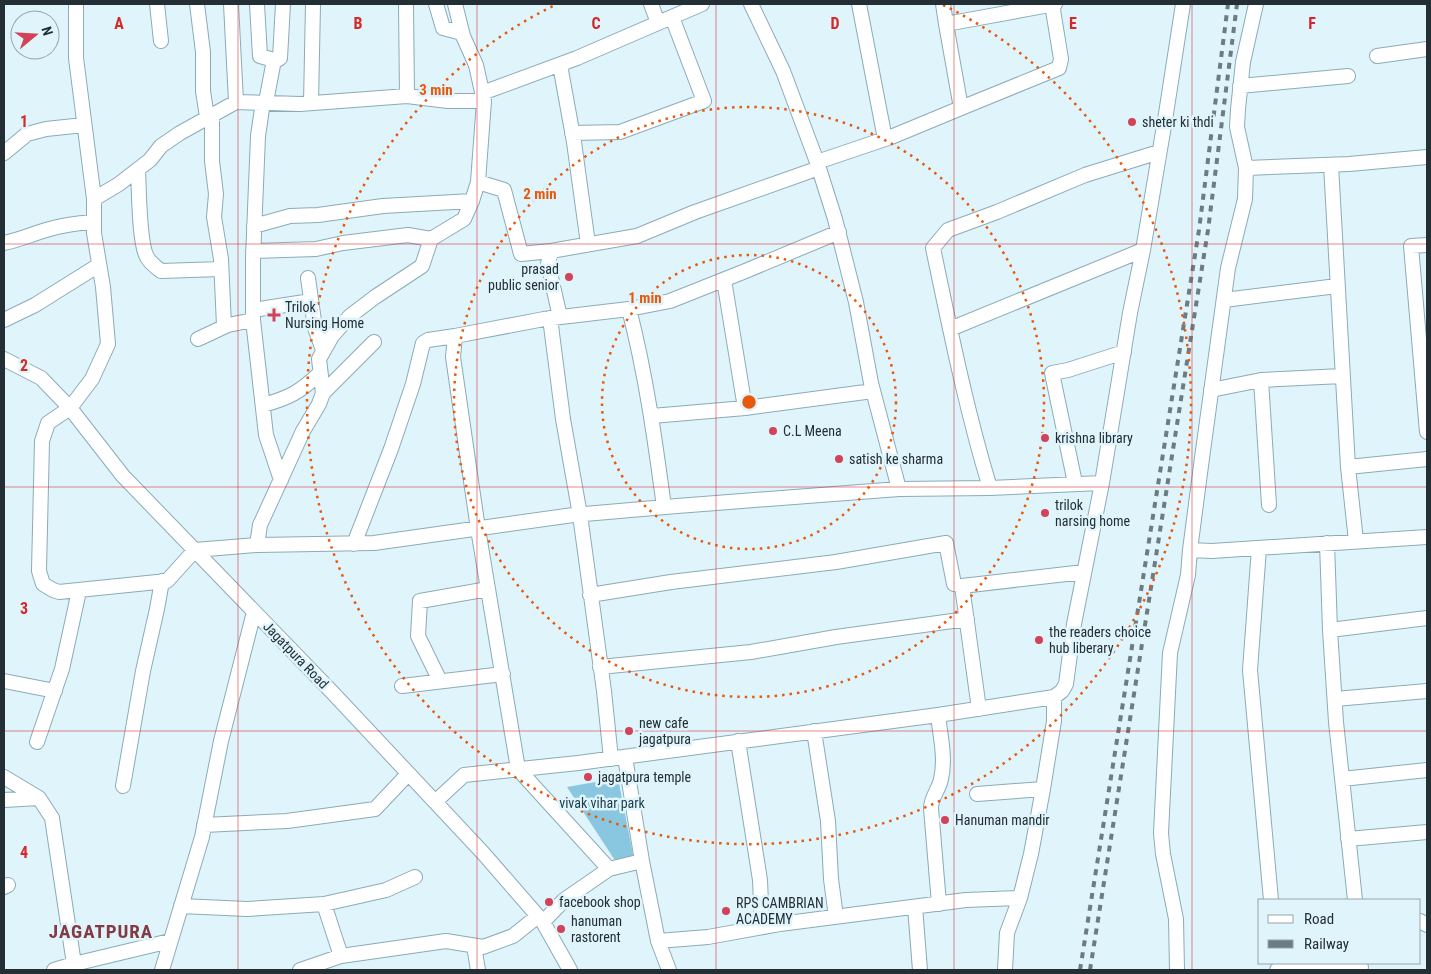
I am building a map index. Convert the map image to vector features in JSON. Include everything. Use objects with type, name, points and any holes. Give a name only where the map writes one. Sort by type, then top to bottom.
[{"type":"street","points":[[76,4],[76,58],[94,198],[94,233],[108,344],[92,379],[70,408],[48,423],[42,441],[39,571],[43,584],[53,590],[59,592],[79,591],[167,581],[195,550],[257,545],[374,543],[580,515],[899,489],[990,488],[1102,483]]},
{"type":"street","points":[[157,4],[161,41]]},
{"type":"street","points":[[198,4],[204,52],[203,91],[210,115],[216,194],[214,217],[221,259],[224,326]]},
{"type":"street","points":[[230,4],[236,102]]},
{"type":"street","points":[[258,4],[259,53],[262,58],[274,60],[280,58],[283,4]]},
{"type":"street","points":[[311,103],[314,4]]},
{"type":"street","points":[[406,4],[407,96]]},
{"type":"street","points":[[436,4],[443,28],[462,33]]},
{"type":"street","points":[[257,545],[260,525],[302,431],[320,404],[323,393],[319,359],[332,336],[350,316],[422,266],[431,239],[464,219],[472,201],[478,182],[483,97],[476,65],[462,33],[455,4]]},
{"type":"street","points":[[651,4],[658,23]]},
{"type":"street","points":[[94,198],[119,184],[138,170],[150,160],[161,146],[210,115],[236,102],[311,103],[407,96],[448,101],[483,97],[702,4]]},
{"type":"street","points":[[750,4],[782,71],[818,165],[856,302],[873,390],[899,489]]},
{"type":"street","points":[[859,4],[885,139]]},
{"type":"street","points":[[943,4],[961,108]]},
{"type":"street","points":[[478,182],[504,190],[521,254],[637,236],[885,139],[1059,68],[1062,59],[1054,4],[946,24]]},
{"type":"street","points":[[435,802],[464,775],[611,758],[938,714],[1054,697],[1062,691],[1066,684],[1074,624],[1102,483],[1143,250],[1183,4]]},
{"type":"street","points":[[1177,970],[1176,919],[1163,854],[1161,833],[1170,653],[1186,589],[1228,268],[1245,199],[1246,168],[1237,127],[1243,62],[1256,4]]},
{"type":"street","points":[[572,133],[620,132],[704,101],[672,17]]},
{"type":"street","points":[[1377,56],[1427,49]]},
{"type":"street","points":[[274,60],[258,136],[253,251],[253,315],[266,435],[281,480]]},
{"type":"street","points":[[560,65],[588,244]]},
{"type":"street","points":[[1240,86],[1348,76]]},
{"type":"street","points":[[4,154],[27,134],[46,129],[84,125]]},
{"type":"street","points":[[990,488],[977,444],[933,248],[948,230],[997,212],[1085,175],[1159,152]]},
{"type":"street","points":[[1246,168],[1331,165],[1427,157]]},
{"type":"street","points":[[1331,165],[1348,468],[1356,541]]},
{"type":"street","points":[[138,170],[142,236],[146,256],[152,264],[161,272],[221,269]]},
{"type":"street","points":[[254,226],[290,216],[318,215],[383,206],[472,201]]},
{"type":"street","points":[[4,243],[45,230],[72,224],[94,222]]},
{"type":"street","points":[[354,544],[391,449],[413,384],[423,343],[428,340],[555,317],[630,309],[670,300],[724,280],[838,232]]},
{"type":"street","points":[[253,251],[316,249],[343,243],[408,235],[431,239]]},
{"type":"street","points":[[1427,245],[1412,246],[1427,432]]},
{"type":"street","points":[[551,250],[548,264],[555,317],[563,419],[580,515],[611,758]]},
{"type":"street","points":[[950,329],[1143,250]]},
{"type":"street","points":[[4,320],[34,305],[99,265]]},
{"type":"street","points":[[308,278],[315,328],[324,350]]},
{"type":"street","points":[[724,280],[745,408]]},
{"type":"street","points":[[1224,300],[1337,286]]},
{"type":"street","points":[[198,339],[224,326],[253,315],[311,301]]},
{"type":"street","points":[[630,309],[652,416],[664,507]]},
{"type":"street","points":[[455,336],[453,357],[478,529],[518,769],[609,869]]},
{"type":"street","points":[[323,393],[374,342]]},
{"type":"street","points":[[1075,483],[1051,374],[1124,352]]},
{"type":"street","name":"Jagatpura Road","points":[[4,359],[42,378],[70,408],[123,476],[435,802],[541,919],[570,970]]},
{"type":"street","points":[[262,406],[288,398],[306,386],[320,373]]},
{"type":"street","points":[[1212,390],[1261,380],[1342,376]]},
{"type":"street","points":[[1261,380],[1270,505]]},
{"type":"street","points":[[652,416],[745,408],[873,390]]},
{"type":"street","points":[[1348,468],[1427,459]]},
{"type":"street","points":[[1190,550],[1212,551],[1427,537]]},
{"type":"street","points":[[590,595],[670,582],[836,562],[946,543],[954,584],[962,586],[1084,572]]},
{"type":"street","points":[[1327,543],[1335,699],[1355,899]]},
{"type":"street","points":[[1259,548],[1250,670],[1271,899]]},
{"type":"street","points":[[123,786],[143,671],[162,581]]},
{"type":"street","points":[[962,586],[979,708]]},
{"type":"street","points":[[440,681],[418,636],[420,601],[488,589]]},
{"type":"street","points":[[37,742],[62,669],[79,591]]},
{"type":"street","points":[[162,970],[204,825],[221,741],[254,612]]},
{"type":"street","points":[[1330,630],[1427,618]]},
{"type":"street","points":[[600,667],[751,652],[836,637],[967,619]]},
{"type":"street","points":[[402,686],[503,674]]},
{"type":"street","points":[[4,681],[55,691]]},
{"type":"street","points":[[1335,699],[1427,691]]},
{"type":"street","points":[[1005,970],[1007,933],[1020,898],[1031,854],[1043,789],[1054,721],[1054,697]]},
{"type":"street","points":[[938,714],[943,764],[941,779],[931,800],[931,808],[939,904]]},
{"type":"street","points":[[814,731],[828,821],[831,879],[836,917]]},
{"type":"street","points":[[738,741],[760,880],[762,927]]},
{"type":"street","points":[[625,756],[642,861],[658,941],[670,970]]},
{"type":"street","points":[[1342,779],[1427,770]]},
{"type":"street","points":[[204,825],[287,820],[375,808],[408,774]]},
{"type":"street","points":[[4,777],[39,798],[52,818],[74,964]]},
{"type":"street","points":[[977,794],[1043,789]]},
{"type":"street","points":[[4,800],[39,798]]},
{"type":"street","points":[[1348,839],[1427,832]]},
{"type":"street","points":[[300,970],[341,956],[446,941],[483,947],[513,936],[541,919],[564,900],[609,869],[642,861]]},
{"type":"street","points":[[181,906],[247,909],[324,904],[386,890],[415,876]]},
{"type":"street","points":[[658,941],[708,937],[762,927],[966,900],[1020,898]]},
{"type":"street","points":[[324,904],[341,956]]},
{"type":"street","points":[[915,907],[920,970]]},
{"type":"street","points":[[54,970],[170,941]]},
{"type":"street","points":[[474,946],[478,970]]},
{"type":"street","points":[[1277,970],[1361,967]]},
{"type":"green space","name":"vivak vihar park","points":[[618,778],[634,860],[618,865],[567,787]]},
{"type":"railway","points":[[1080,970],[1199,230],[1228,4]]},
{"type":"railway","points":[[1090,970],[1208,230],[1237,4]]},
{"type":"place","name":"sheter ki thdi","points":[[1132,122]]},
{"type":"place","name":"prasad public senior","points":[[569,277]]},
{"type":"place","name":"Trilok Nursing Home","points":[[274,315]]},
{"type":"place","name":"C.L Meena","points":[[773,431]]},
{"type":"place","name":"krishna library","points":[[1045,438]]},
{"type":"place","name":"satish ke sharma","points":[[839,459]]},
{"type":"place","name":"trilok narsing home","points":[[1045,513]]},
{"type":"place","name":"the readers choice hub liberary","points":[[1039,640]]},
{"type":"place","name":"new cafe jagatpura","points":[[629,731]]},
{"type":"place","name":"jagatpura temple","points":[[588,777]]},
{"type":"place","name":"Hanuman mandir","points":[[945,820]]},
{"type":"place","name":"facebook shop","points":[[549,902]]},
{"type":"place","name":"RPS CAMBRIAN ACADEMY","points":[[726,911]]},
{"type":"place","name":"hanuman rastorent","points":[[561,929]]},
{"type":"district","name":"JAGATPURA","points":[[101,931]]}]
